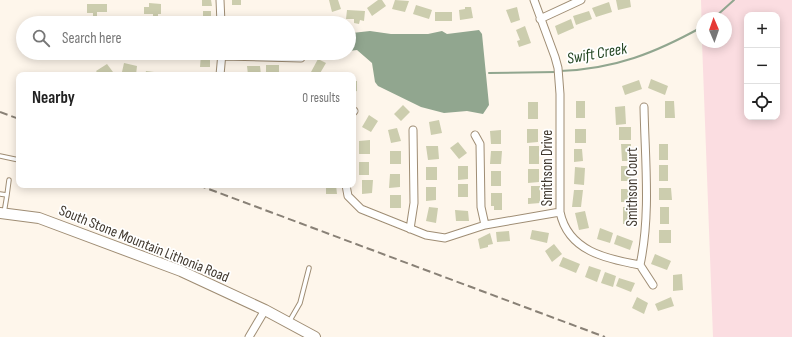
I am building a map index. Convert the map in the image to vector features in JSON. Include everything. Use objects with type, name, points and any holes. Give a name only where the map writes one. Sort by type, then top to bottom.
[{"type":"main road","name":"South Stone Mountain Lithonia Road","points":[[2,214],[39,218],[181,271],[265,310],[316,337]]},
{"type":"street","points":[[220,0],[221,16]]},
{"type":"street","name":"Smithson Drive","points":[[534,0],[558,68],[560,94],[560,212],[566,231],[577,244],[600,255],[640,265]]},
{"type":"street","points":[[540,19],[581,0]]},
{"type":"street","points":[[220,72],[221,60]]},
{"type":"street","name":"Smithson Court","points":[[640,265],[646,220],[644,107]]},
{"type":"street","points":[[410,229],[414,203],[413,130]]},
{"type":"street","points":[[475,135],[480,144],[481,207],[485,226]]},
{"type":"street","points":[[347,188],[348,196],[360,209],[426,235],[445,238],[485,226],[560,212]]},
{"type":"street","points":[[640,265],[653,285]]},
{"type":"street","points":[[249,337],[265,310]]},
{"type":"lane","points":[[0,156],[16,159]]},
{"type":"lane","points":[[2,214],[7,196],[9,180]]},
{"type":"lane","points":[[0,194],[7,196]]},
{"type":"lane","points":[[289,323],[300,303],[309,268]]},
{"type":"shaded area","points":[[701,0],[792,0],[792,337],[713,337],[702,48],[732,48],[732,12],[701,12]]},
{"type":"shaded area","points":[[479,30],[482,34],[489,105],[483,114],[467,111],[444,113],[421,107],[378,86],[375,82],[372,63],[356,50],[356,33],[370,31],[391,34],[428,34],[442,31],[447,34]]},
{"type":"building","points":[[202,0],[211,0],[212,6],[202,6]]},
{"type":"building","points":[[232,0],[241,0],[241,5],[232,5]]},
{"type":"building","points":[[329,0],[338,0],[341,9],[332,12]]},
{"type":"building","points":[[378,0],[382,0],[386,6],[372,16],[367,8]]},
{"type":"building","points":[[395,0],[409,1],[405,12],[392,9]]},
{"type":"building","points":[[616,0],[630,0],[631,7],[618,10]]},
{"type":"building","points":[[609,2],[612,12],[596,17],[592,8]]},
{"type":"building","points":[[149,3],[161,4],[161,14],[158,14],[158,16],[153,16],[153,14],[144,14],[144,7],[149,7]]},
{"type":"building","points":[[87,4],[107,4],[107,12],[97,12],[97,16],[93,16],[93,13],[87,13]]},
{"type":"building","points":[[416,5],[432,10],[429,19],[413,14]]},
{"type":"building","points":[[465,7],[471,7],[473,18],[460,20],[459,10],[465,9]]},
{"type":"building","points":[[517,7],[520,20],[511,23],[506,10]]},
{"type":"building","points":[[347,10],[365,11],[364,21],[360,20],[359,24],[356,23],[356,16],[346,16]]},
{"type":"building","points":[[203,11],[211,11],[211,16],[203,16]]},
{"type":"building","points":[[589,11],[592,19],[576,25],[573,16]]},
{"type":"building","points":[[435,12],[452,12],[452,21],[435,21]]},
{"type":"building","points":[[571,19],[574,28],[558,35],[555,26]]},
{"type":"building","points":[[525,26],[531,43],[519,47],[517,41],[520,40],[516,30]]},
{"type":"building","points":[[201,60],[210,60],[210,67],[200,67]]},
{"type":"building","points":[[317,60],[326,63],[321,72],[311,72]]},
{"type":"building","points":[[124,63],[137,66],[136,72],[122,72]]},
{"type":"building","points":[[107,64],[113,72],[97,72],[96,71]]},
{"type":"building","points":[[266,65],[279,65],[279,72],[266,72]]},
{"type":"building","points":[[247,66],[260,66],[261,72],[248,72]]},
{"type":"building","points":[[651,79],[668,86],[665,95],[648,88]]},
{"type":"building","points":[[639,80],[642,89],[625,95],[622,86]]},
{"type":"building","points":[[356,81],[357,81],[356,91]]},
{"type":"building","points":[[576,101],[585,101],[585,118],[576,118]]},
{"type":"building","points":[[665,101],[674,101],[675,118],[665,118]]},
{"type":"building","points":[[528,102],[538,102],[538,119],[528,119]]},
{"type":"building","points":[[403,105],[410,112],[401,121],[394,114]]},
{"type":"building","points":[[625,106],[626,124],[616,125],[615,107]]},
{"type":"building","points":[[369,115],[378,121],[371,132],[362,127]]},
{"type":"building","points":[[439,120],[442,133],[431,135],[429,122]]},
{"type":"building","points":[[619,127],[631,127],[631,140],[619,140]]},
{"type":"building","points":[[397,128],[401,141],[391,143],[388,130]]},
{"type":"building","points":[[527,129],[538,129],[538,142],[527,143]]},
{"type":"building","points":[[575,129],[586,129],[586,143],[575,143]]},
{"type":"building","points":[[501,130],[501,144],[491,144],[490,131]]},
{"type":"building","points":[[370,140],[370,154],[359,154],[359,141]]},
{"type":"building","points":[[458,142],[467,153],[459,159],[450,148]]},
{"type":"building","points":[[621,144],[631,144],[631,161],[622,161]]},
{"type":"building","points":[[659,144],[668,144],[668,160],[659,160]]},
{"type":"building","points":[[426,146],[438,146],[439,159],[428,160]]},
{"type":"building","points":[[529,146],[539,146],[539,164],[529,164]]},
{"type":"building","points":[[574,149],[582,149],[583,161],[574,162]]},
{"type":"building","points":[[390,151],[401,151],[401,164],[390,164]]},
{"type":"building","points":[[491,151],[502,151],[501,164],[490,164]]},
{"type":"building","points":[[359,162],[369,162],[369,175],[359,175]]},
{"type":"building","points":[[659,165],[668,165],[668,181],[659,181]]},
{"type":"building","points":[[458,166],[468,166],[468,179],[458,180]]},
{"type":"building","points":[[621,166],[631,166],[631,181],[621,181]]},
{"type":"building","points":[[426,167],[437,167],[437,180],[426,180]]},
{"type":"building","points":[[575,167],[585,168],[584,185],[574,184]]},
{"type":"building","points":[[528,169],[539,169],[539,182],[528,183]]},
{"type":"building","points":[[491,171],[501,171],[501,186],[491,186]]},
{"type":"building","points":[[390,174],[400,174],[400,187],[389,188]]},
{"type":"building","points":[[362,180],[373,180],[372,193],[362,194]]},
{"type":"building","points":[[458,184],[468,184],[468,197],[458,197]]},
{"type":"building","points":[[531,186],[540,186],[540,203],[528,204],[528,198],[531,198]]},
{"type":"building","points":[[426,187],[436,187],[436,200],[426,201]]},
{"type":"building","points":[[326,188],[336,188],[337,194],[326,194]]},
{"type":"building","points":[[659,188],[671,188],[672,200],[659,200]]},
{"type":"building","points":[[621,189],[632,189],[632,202],[621,202]]},
{"type":"building","points":[[574,190],[583,190],[581,207],[572,207]]},
{"type":"building","points":[[491,193],[502,193],[502,210],[494,210],[494,206],[491,206]]},
{"type":"building","points":[[390,195],[401,195],[401,208],[390,208]]},
{"type":"building","points":[[429,207],[438,208],[436,223],[426,221]]},
{"type":"building","points":[[623,207],[632,207],[632,224],[623,224]]},
{"type":"building","points":[[660,207],[669,207],[669,224],[660,224]]},
{"type":"building","points":[[455,210],[468,211],[469,221],[456,221]]},
{"type":"building","points":[[585,211],[589,228],[579,230],[575,213]]},
{"type":"building","points":[[600,228],[613,233],[610,243],[597,239]]},
{"type":"building","points":[[532,230],[549,233],[547,243],[530,239]]},
{"type":"building","points":[[659,230],[671,230],[671,243],[659,243]]},
{"type":"building","points":[[509,231],[510,241],[497,242],[496,232]]},
{"type":"building","points":[[490,233],[493,244],[480,249],[478,239]]},
{"type":"building","points":[[617,235],[633,241],[630,250],[614,244]]},
{"type":"building","points":[[554,244],[562,254],[552,262],[545,251]]},
{"type":"building","points":[[655,254],[671,261],[667,270],[651,264]]},
{"type":"building","points":[[563,257],[580,264],[576,273],[559,266]]},
{"type":"building","points":[[589,266],[601,270],[597,282],[585,277]]},
{"type":"building","points":[[605,272],[616,276],[613,287],[601,283]]},
{"type":"building","points":[[682,274],[683,290],[673,291],[673,275]]},
{"type":"building","points":[[619,278],[635,283],[631,292],[616,286]]},
{"type":"building","points":[[637,297],[648,303],[644,314],[632,308]]},
{"type":"building","points":[[671,297],[674,306],[658,311],[655,304]]},
{"type":"waterway","name":"Swift Creek","points":[[721,12],[734,0]]},
{"type":"waterway","name":"Swift Creek","points":[[560,71],[599,67],[634,58],[668,45],[696,30]]},
{"type":"waterway","name":"Swift Creek","points":[[489,73],[556,72]]},
{"type":"railway","points":[[0,112],[16,118]]},
{"type":"railway","points":[[206,188],[605,337]]}]
